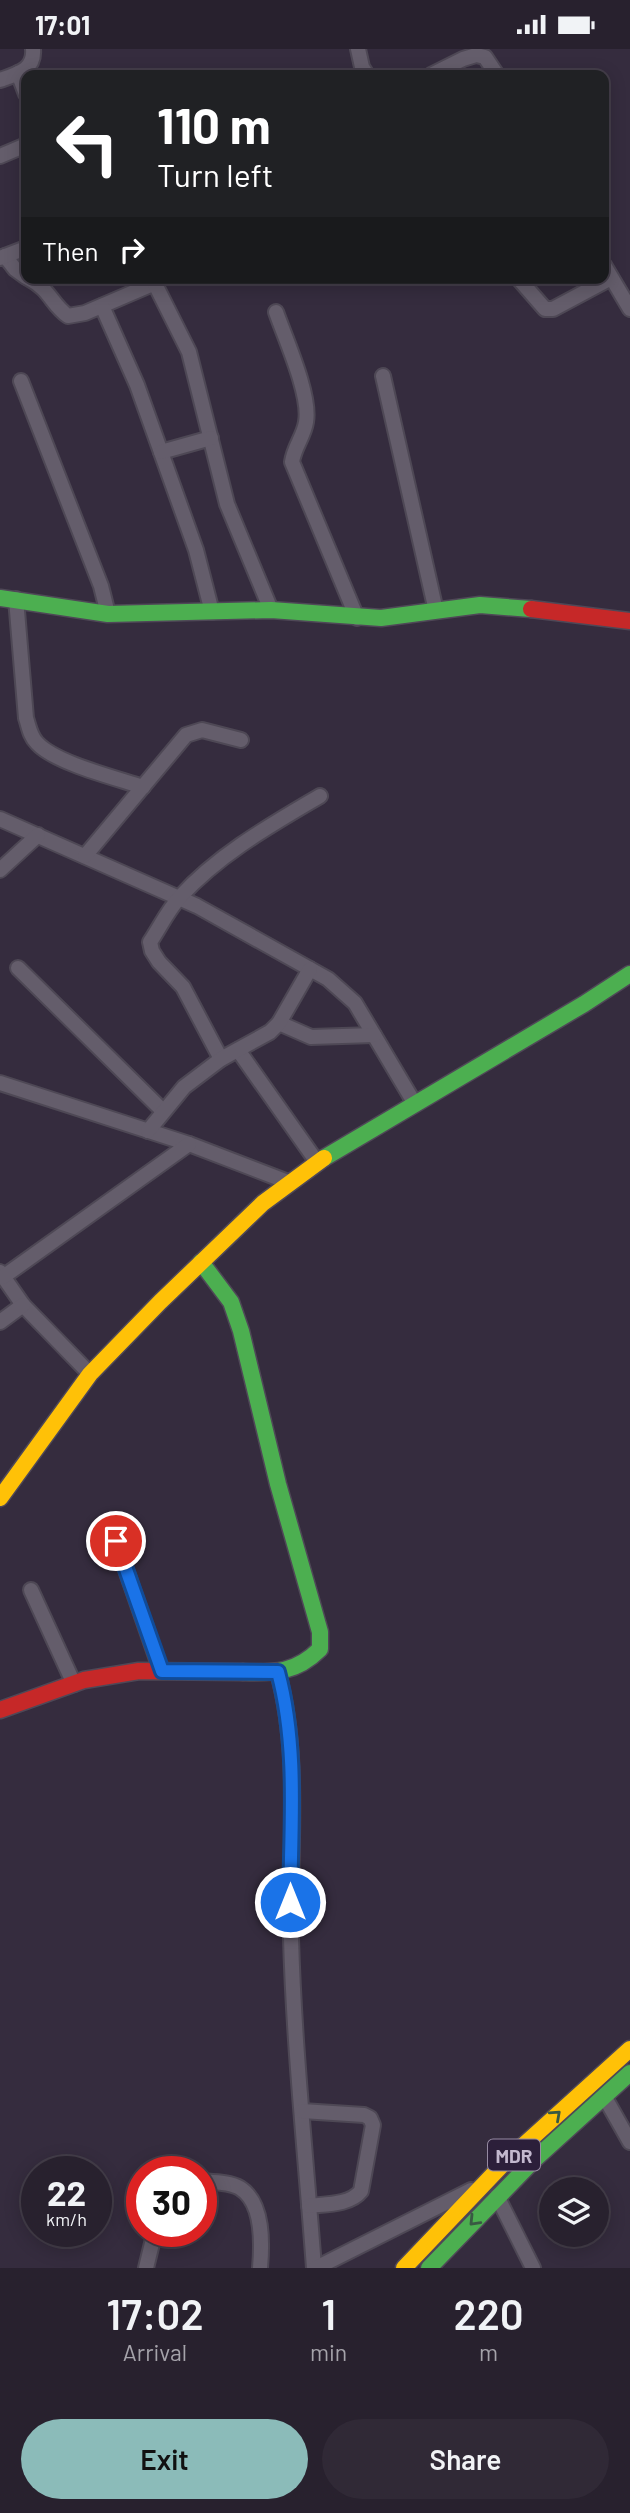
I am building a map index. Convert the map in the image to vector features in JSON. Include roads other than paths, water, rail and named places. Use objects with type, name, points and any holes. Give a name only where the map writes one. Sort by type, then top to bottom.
[{"type":"street","points":[[26,70],[34,60],[33,49]]},
{"type":"street","points":[[359,49],[364,70]]},
{"type":"street","points":[[441,70],[475,54],[485,57],[494,70]]},
{"type":"street","points":[[0,81],[21,72]]},
{"type":"street","points":[[18,73],[21,80]]},
{"type":"street","points":[[0,156],[21,147]]},
{"type":"street","points":[[21,250],[2,257],[21,274]]},
{"type":"street","points":[[609,275],[630,309]]},
{"type":"street","points":[[37,284],[48,291],[68,316],[76,316],[102,306],[147,284]]},
{"type":"street","points":[[155,284],[189,352],[227,504],[271,610]]},
{"type":"street","points":[[524,284],[545,309],[553,309],[589,284]]},
{"type":"street","points":[[102,306],[137,385],[196,550],[212,612]]},
{"type":"street","points":[[276,312],[305,399],[307,421],[293,453],[292,462],[357,618]]},
{"type":"street","points":[[383,376],[436,611]]},
{"type":"street","points":[[20,381],[101,586],[108,614]]},
{"type":"street","points":[[161,452],[211,438]]},
{"type":"street","points":[[143,787],[64,760],[46,751],[31,736],[8,599],[108,614],[271,610],[357,618],[382,618],[503,605],[630,621]]},
{"type":"street","points":[[85,856],[186,735],[202,730],[241,740]]},
{"type":"street","points":[[221,1059],[183,987],[152,951],[150,941],[179,898],[229,853],[320,796]]},
{"type":"street","points":[[0,819],[179,898],[328,979],[355,1003],[415,1104]]},
{"type":"street","points":[[0,870],[38,835]]},
{"type":"street","points":[[18,968],[163,1111]]},
{"type":"street","points":[[148,1131],[184,1087],[221,1059],[270,1032],[279,1023],[310,969]]},
{"type":"street","points":[[0,1498],[90,1374],[201,1262],[288,1182],[317,1162],[584,1005],[630,974]]},
{"type":"street","points":[[279,1023],[311,1037],[374,1035]]},
{"type":"street","points":[[238,1050],[317,1162]]},
{"type":"street","points":[[0,1083],[189,1144],[288,1182]]},
{"type":"street","points":[[90,1374],[23,1305],[2,1274],[189,1144]]},
{"type":"street","points":[[0,1710],[74,1684],[139,1671],[278,1672],[308,1661],[320,1649],[320,1632],[278,1484],[241,1331],[231,1303],[201,1262]]},
{"type":"street","points":[[0,1322],[23,1305]]},
{"type":"street","points":[[116,1541],[162,1671]]},
{"type":"street","points":[[31,1590],[74,1684]]},
{"type":"street","points":[[278,1672],[286,1704],[291,1759],[292,1967],[315,2268],[535,2159]]},
{"type":"street","name":"MDR","points":[[404,2268],[485,2183],[630,2049]]},
{"type":"street","name":"MDR","points":[[429,2268],[535,2159],[630,2073]]},
{"type":"street","points":[[604,2096],[630,2142]]},
{"type":"street","points":[[302,2111],[365,2115],[373,2125],[361,2191],[348,2200],[309,2206]]},
{"type":"street","points":[[217,2184],[241,2189],[256,2210],[260,2231],[260,2268]]},
{"type":"street","points":[[497,2196],[533,2268]]},
{"type":"street","points":[[146,2268],[151,2247]]}]
